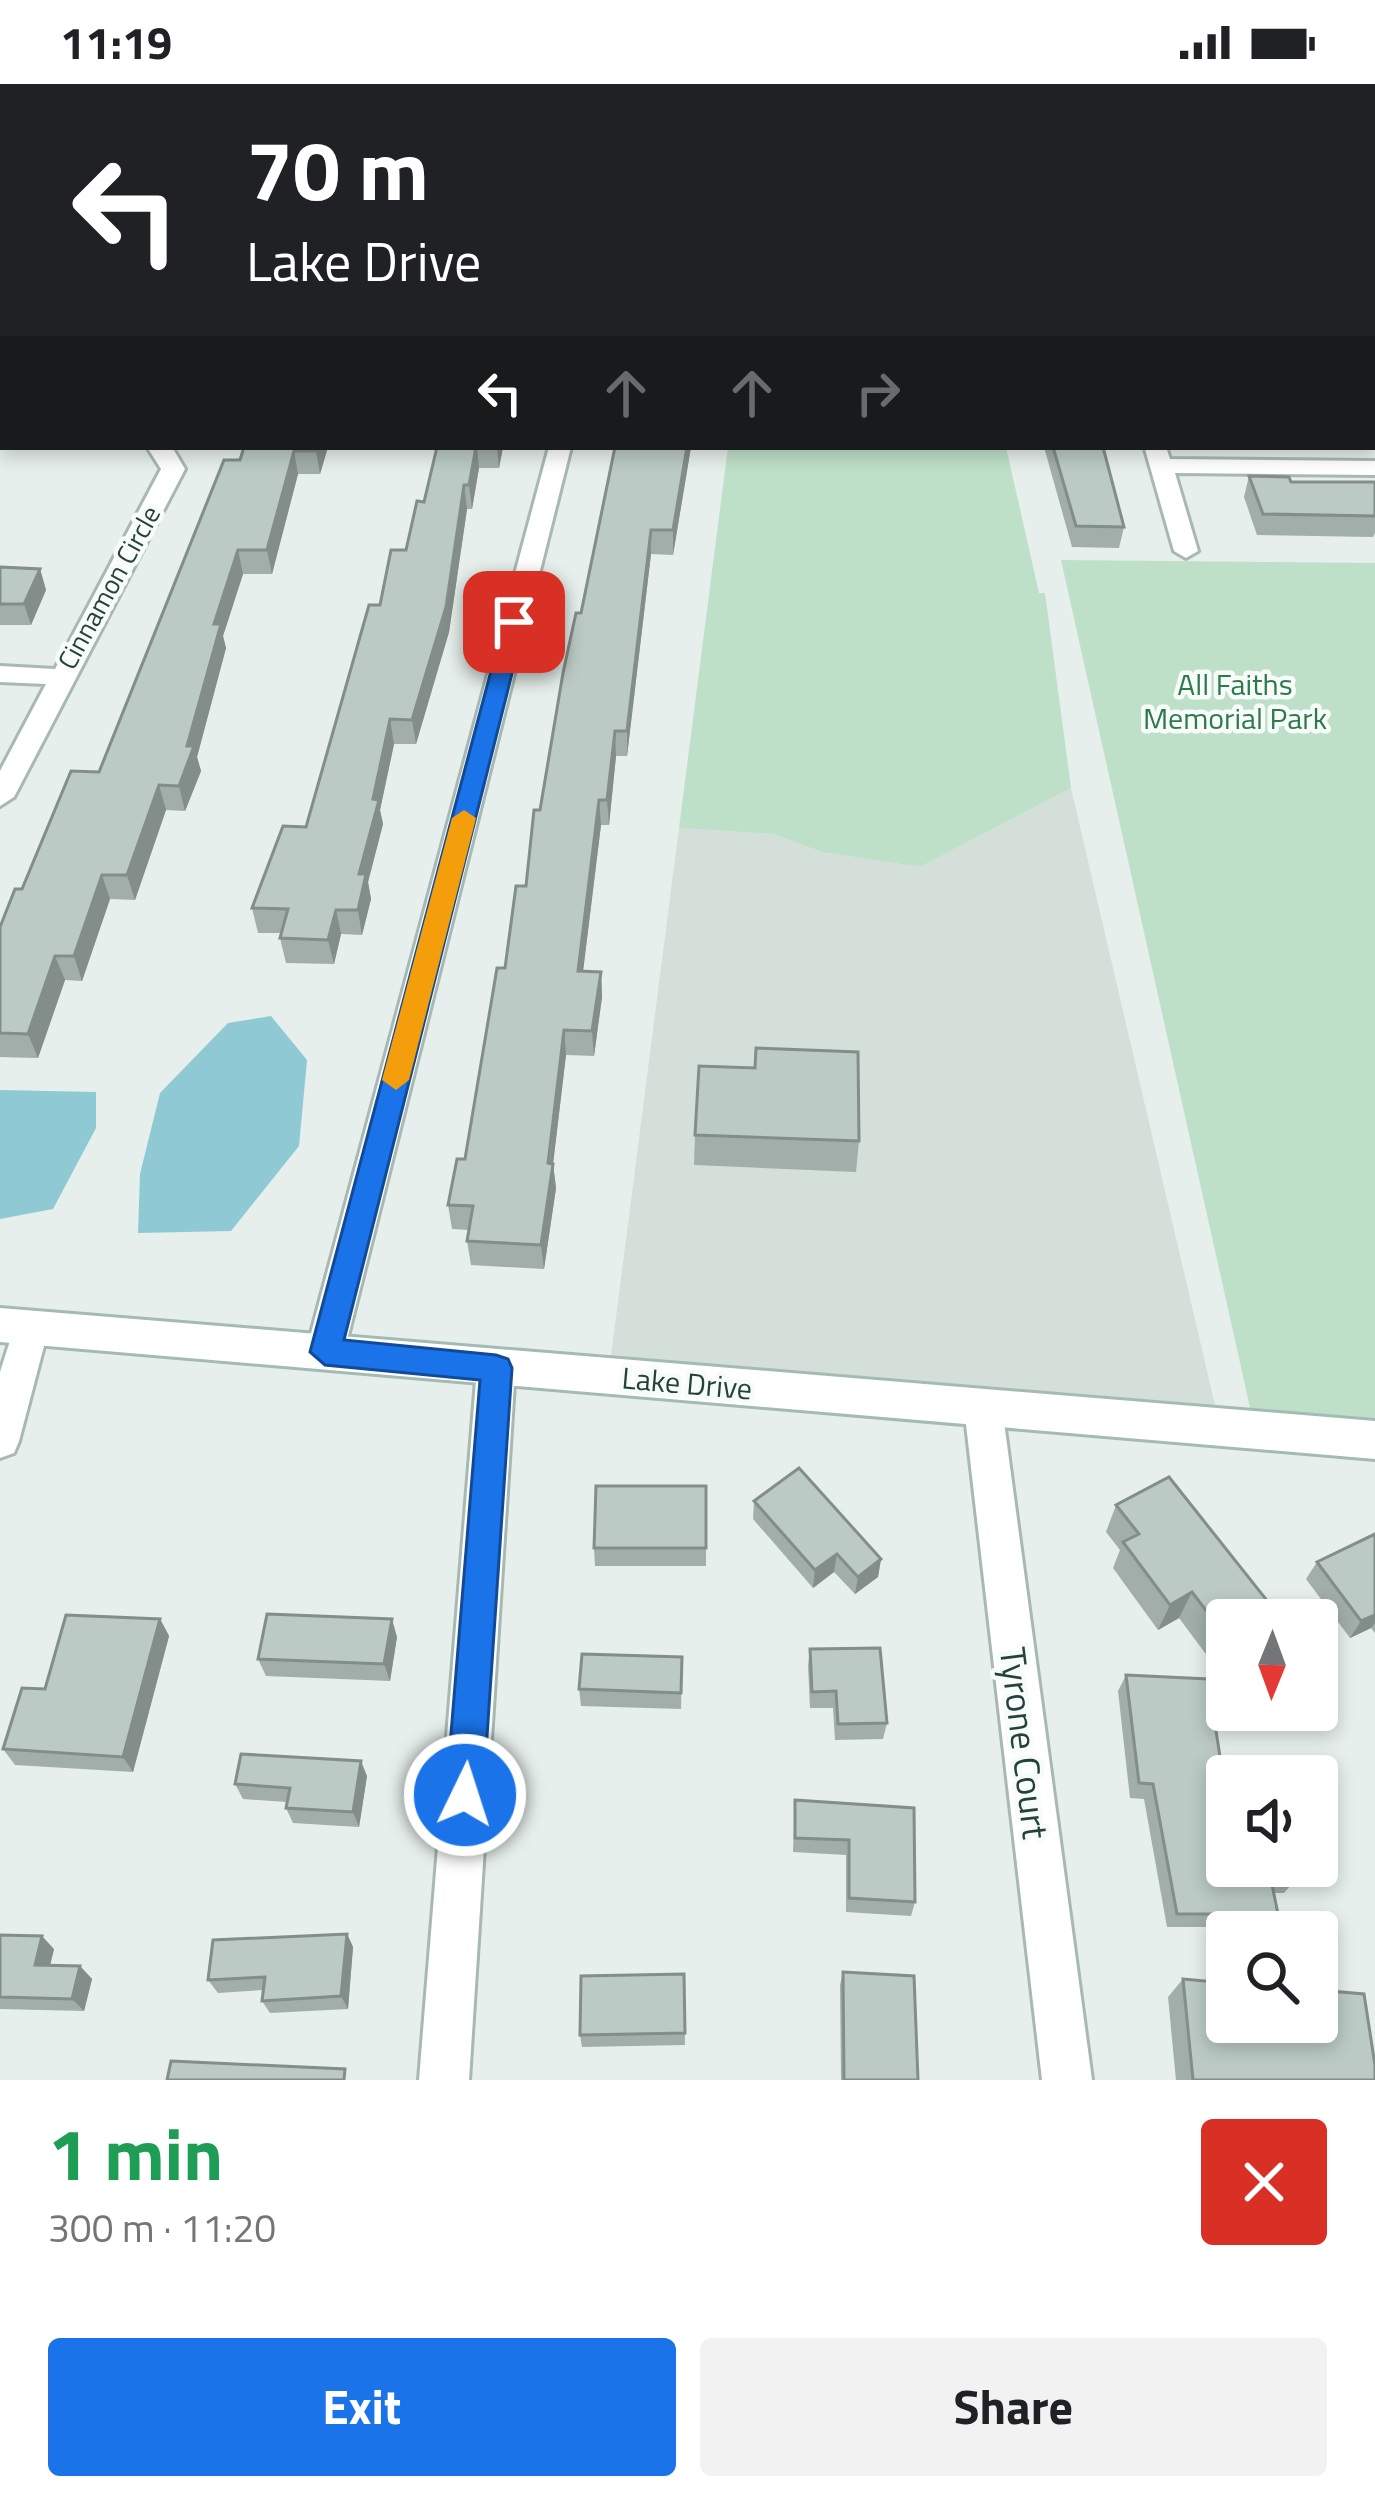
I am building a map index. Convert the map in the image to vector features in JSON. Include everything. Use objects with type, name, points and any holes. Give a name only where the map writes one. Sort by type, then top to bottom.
[{"type":"street","name":"Cinnamon Circle","points":[[0,674],[62,677],[173,469],[170,457],[162,450]]},
{"type":"street","points":[[325,1352],[559,450]]},
{"type":"street","points":[[1186,551],[1159,456],[1375,468]]},
{"type":"street","points":[[0,797],[62,677]]},
{"type":"street","points":[[0,1441],[15,1326]]},
{"type":"street","name":"Lake Drive","points":[[15,1326],[1375,1440]]},
{"type":"street","points":[[443,2080],[496,1368]]},
{"type":"street","name":"Tyrone Court","points":[[983,1406],[1067,2080]]},
{"type":"shaded area","points":[[1071,788],[1215,1405],[611,1356],[679,828],[773,834],[822,852],[920,867]]},
{"type":"green space","points":[[728,450],[1007,450],[1039,593],[1045,593],[1071,788],[920,867],[822,852],[773,834],[679,828]]},
{"type":"green space","name":"All Faiths Memorial Park","points":[[1061,560],[1375,563],[1375,1440],[1255,1430]]},
{"type":"water","points":[[271,1016],[307,1060],[299,1146],[231,1231],[138,1233],[140,1174],[160,1093],[228,1023]]},
{"type":"water","points":[[0,1090],[96,1092],[96,1128],[53,1209],[0,1219]]},
{"type":"building","points":[[243,450],[316,450],[294,451],[267,550],[238,550],[214,624],[221,624],[187,746],[194,746],[179,786],[159,785],[127,875],[102,875],[74,956],[55,956],[28,1034],[0,1033],[0,927],[15,889],[22,889],[71,771],[99,772],[224,460],[240,460]]},
{"type":"building","points":[[436,450],[475,450],[469,485],[464,485],[446,607],[412,720],[390,719],[373,799],[379,800],[359,874],[366,874],[358,910],[336,910],[328,940],[280,938],[288,909],[252,908],[283,826],[306,827],[369,605],[380,605],[391,550],[406,550],[417,501],[424,502]]},
{"type":"building","points":[[614,450],[686,450],[673,530],[651,530],[627,731],[615,731],[607,800],[599,800],[578,971],[601,972],[592,1031],[564,1030],[541,1245],[467,1241],[473,1206],[448,1205],[457,1159],[465,1159],[497,968],[505,968],[516,886],[526,886],[534,810],[540,810],[563,673],[576,613],[581,613]]},
{"type":"building","points":[[1054,450],[1104,450],[1124,527],[1076,526]]},
{"type":"building","points":[[1249,476],[1289,477],[1291,482],[1375,482],[1375,516],[1263,514]]},
{"type":"building","points":[[0,567],[40,569],[24,604],[0,604]]},
{"type":"building","points":[[756,1048],[858,1052],[859,1141],[695,1135],[699,1066],[755,1068]]},
{"type":"building","points":[[799,1468],[881,1559],[858,1577],[837,1554],[815,1570],[754,1501]]},
{"type":"building","points":[[1169,1477],[1266,1599],[1206,1599],[1206,1610],[1192,1592],[1170,1605],[1123,1542],[1139,1534],[1116,1505]]},
{"type":"building","points":[[596,1486],[706,1486],[706,1548],[594,1548]]},
{"type":"building","points":[[1375,1534],[1375,1615],[1361,1621],[1317,1562]]},
{"type":"building","points":[[267,1614],[392,1619],[384,1664],[258,1659]]},
{"type":"building","points":[[66,1615],[160,1619],[123,1757],[3,1749],[22,1688],[45,1689]]},
{"type":"building","points":[[880,1648],[887,1723],[838,1724],[836,1691],[812,1692],[810,1649]]},
{"type":"building","points":[[582,1654],[682,1657],[681,1693],[579,1689]]},
{"type":"building","points":[[1126,1675],[1206,1679],[1206,1731],[1216,1731],[1220,1755],[1206,1755],[1206,1887],[1272,1887],[1277,1911],[1177,1914],[1153,1784],[1139,1783]]},
{"type":"building","points":[[241,1754],[361,1761],[353,1812],[286,1808],[290,1788],[235,1784]]},
{"type":"building","points":[[795,1800],[914,1808],[915,1902],[849,1898],[849,1840],[795,1838]]},
{"type":"building","points":[[347,1934],[341,1996],[262,2001],[265,1977],[208,1980],[213,1940]]},
{"type":"building","points":[[0,1935],[42,1936],[35,1965],[80,1966],[72,1999],[0,1997]]},
{"type":"building","points":[[843,1972],[914,1976],[918,2080],[844,2080]]},
{"type":"building","points":[[684,1974],[685,2033],[580,2035],[581,1976]]},
{"type":"building","points":[[1183,1979],[1206,1981],[1206,2043],[1338,2043],[1338,1992],[1364,1994],[1375,2080],[1193,2080]]},
{"type":"building","points":[[171,2061],[345,2069],[344,2080],[167,2080]]},
{"type":"slow traffic","points":[[396,1080],[464,818]]},
{"type":"route","points":[[465,1795],[496,1368],[325,1352],[514,622]]}]
